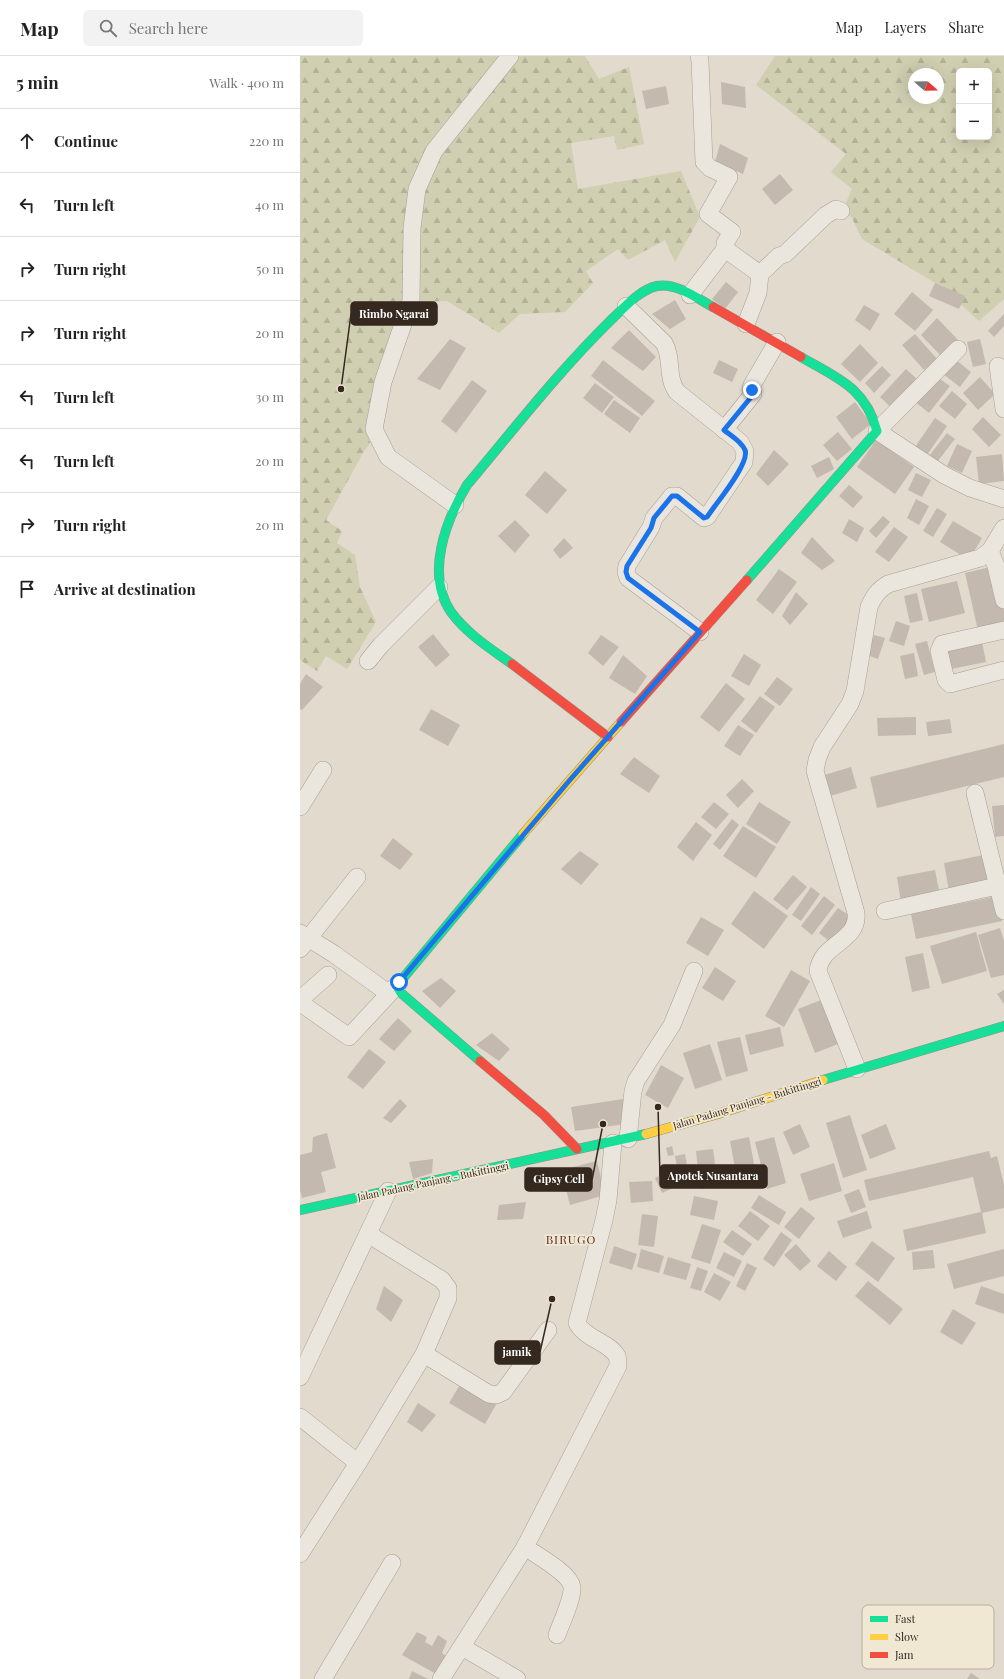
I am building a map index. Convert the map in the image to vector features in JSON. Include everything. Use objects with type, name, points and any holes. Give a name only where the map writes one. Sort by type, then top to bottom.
[{"type":"main road","points":[[393,988],[569,781],[608,737],[877,431],[872,411],[864,400],[850,386],[746,324],[690,295],[668,286],[658,286],[647,290],[626,306],[574,358],[467,485],[455,505],[447,528],[440,564],[439,587],[443,598],[453,615],[470,633],[608,737]]},
{"type":"main road","points":[[393,988],[398,988],[401,993],[544,1115],[577,1149]]},
{"type":"main road","name":"Jalan Padang Panjang - Bukittinggi","points":[[300,1210],[577,1149],[620,1141],[742,1107],[857,1069],[1004,1026]]},
{"type":"street","points":[[455,505],[388,457],[374,429],[383,382],[411,301],[412,228],[417,189],[434,151],[510,56]]},
{"type":"street","points":[[690,295],[725,249],[725,243],[732,232],[708,214],[729,177],[710,168],[704,162],[699,56]]},
{"type":"street","points":[[746,324],[758,293],[760,274],[800,240],[826,215],[836,209],[841,210]]},
{"type":"street","points":[[725,249],[760,274]]},
{"type":"street","points":[[626,306],[664,343],[668,349],[672,385],[677,392],[740,442],[745,450],[746,455],[740,468],[707,517],[704,518],[677,496],[670,497],[654,518],[651,528],[627,566],[626,572],[628,578],[700,632]]},
{"type":"street","points":[[724,430],[752,396],[752,385],[777,342]]},
{"type":"street","points":[[958,350],[877,431],[944,475],[970,488],[1004,499]]},
{"type":"street","points":[[998,366],[1004,409]]},
{"type":"street","points":[[857,1069],[818,971],[821,958],[848,935],[857,921],[856,912],[815,771],[817,760],[822,747],[850,704],[855,691],[869,607],[873,597],[879,590],[888,584],[980,558],[990,551],[1004,528]]},
{"type":"street","points":[[990,551],[996,566],[1004,600]]},
{"type":"street","points":[[368,661],[381,645],[439,587]]},
{"type":"street","points":[[1004,630],[942,644],[939,651],[946,680],[950,684],[1004,670]]},
{"type":"street","points":[[300,807],[323,770]]},
{"type":"street","points":[[975,793],[997,851],[997,886],[1004,911]]},
{"type":"street","points":[[328,975],[303,997],[302,1004],[349,1037],[393,988],[334,954],[303,940],[357,877]]},
{"type":"street","points":[[885,912],[997,886]]},
{"type":"street","points":[[441,1679],[525,1547],[618,1366],[618,1357],[583,1332],[577,1323],[606,1213],[620,1141],[636,1081],[672,1025],[694,971]]},
{"type":"street","points":[[300,1377],[388,1191]]},
{"type":"street","points":[[300,1554],[358,1463],[424,1354],[448,1298],[448,1288],[442,1280],[368,1234]]},
{"type":"street","points":[[424,1354],[489,1394],[496,1395],[502,1392],[548,1330]]},
{"type":"street","points":[[300,1418],[358,1463]]},
{"type":"street","points":[[525,1547],[567,1577],[572,1587],[569,1601],[557,1635]]},
{"type":"street","points":[[323,1679],[392,1563]]},
{"type":"street","points":[[462,1647],[517,1679]]},
{"type":"green space","points":[[300,56],[585,56],[599,79],[629,67],[644,144],[617,150],[614,136],[571,143],[578,189],[681,171],[700,217],[675,262],[665,240],[628,260],[618,249],[586,271],[593,283],[565,312],[520,314],[499,333],[447,301],[414,302],[367,432],[370,443],[326,520],[342,531],[337,543],[355,555],[360,587],[376,622],[347,669],[326,656],[317,671],[300,660]]},
{"type":"green space","points":[[775,56],[1004,56],[1004,299],[979,321],[932,281],[862,239],[852,218],[843,209],[852,189],[831,172],[846,154],[756,85]]},
{"type":"building","points":[[721,82],[745,87],[746,108],[722,104]]},
{"type":"building","points":[[666,86],[669,104],[646,109],[642,91]]},
{"type":"building","points":[[720,144],[748,158],[743,174],[715,162]]},
{"type":"building","points":[[780,174],[793,190],[775,205],[762,189]]},
{"type":"building","points":[[726,282],[738,292],[725,309],[712,299]]},
{"type":"building","points":[[935,283],[965,296],[959,309],[929,296]]},
{"type":"building","points":[[912,292],[933,310],[915,331],[894,314]]},
{"type":"building","points":[[675,300],[686,319],[670,329],[652,314]]},
{"type":"building","points":[[864,305],[880,314],[870,331],[855,320]]},
{"type":"building","points":[[1004,314],[1004,326],[994,337],[988,331]]},
{"type":"building","points":[[937,318],[959,341],[942,357],[921,335]]},
{"type":"building","points":[[629,330],[656,357],[643,371],[611,348]]},
{"type":"building","points":[[915,334],[937,359],[924,370],[902,345]]},
{"type":"building","points":[[450,339],[466,348],[440,390],[417,379]]},
{"type":"building","points":[[980,339],[986,364],[973,367],[967,342]]},
{"type":"building","points":[[860,344],[878,363],[860,382],[841,364]]},
{"type":"building","points":[[951,356],[971,372],[960,387],[939,371]]},
{"type":"building","points":[[603,360],[655,401],[642,416],[591,376]]},
{"type":"building","points":[[719,360],[738,369],[732,382],[713,373]]},
{"type":"building","points":[[882,366],[891,375],[874,393],[865,383]]},
{"type":"building","points":[[906,369],[918,380],[892,408],[880,397]]},
{"type":"building","points":[[934,375],[950,386],[929,413],[914,401]]},
{"type":"building","points":[[980,377],[995,394],[978,410],[963,393]]},
{"type":"building","points":[[472,380],[487,391],[456,433],[441,421]]},
{"type":"building","points":[[595,383],[614,397],[602,413],[583,398]]},
{"type":"building","points":[[952,391],[967,404],[955,419],[939,406]]},
{"type":"building","points":[[614,400],[640,418],[630,433],[604,414]]},
{"type":"building","points":[[855,402],[871,424],[852,439],[836,417]]},
{"type":"building","points":[[983,417],[1001,435],[989,447],[972,429]]},
{"type":"building","points":[[935,418],[947,426],[927,455],[915,447]]},
{"type":"building","points":[[838,432],[852,449],[837,461],[823,445]]},
{"type":"building","points":[[947,433],[955,439],[937,462],[929,456]]},
{"type":"building","points":[[876,440],[914,467],[895,494],[857,467]]},
{"type":"building","points":[[957,444],[972,451],[962,473],[947,466]]},
{"type":"building","points":[[774,450],[789,464],[768,486],[756,474]]},
{"type":"building","points":[[1002,454],[1004,481],[979,484],[976,457]]},
{"type":"building","points":[[829,457],[834,469],[817,478],[811,466]]},
{"type":"building","points":[[545,471],[567,490],[547,514],[525,495]]},
{"type":"building","points":[[916,473],[931,480],[922,497],[908,490]]},
{"type":"building","points":[[849,485],[863,497],[853,508],[839,496]]},
{"type":"building","points":[[916,499],[929,506],[919,525],[907,518]]},
{"type":"building","points":[[937,508],[947,514],[933,537],[923,531]]},
{"type":"building","points":[[883,516],[890,522],[876,538],[869,531]]},
{"type":"building","points":[[849,519],[864,528],[857,542],[842,533]]},
{"type":"building","points":[[515,520],[530,535],[515,553],[498,536]]},
{"type":"building","points":[[953,521],[982,538],[969,560],[940,542]]},
{"type":"building","points":[[894,527],[908,537],[889,562],[875,552]]},
{"type":"building","points":[[812,537],[835,561],[822,570],[801,553]]},
{"type":"building","points":[[564,538],[573,548],[560,559],[553,550]]},
{"type":"building","points":[[994,566],[1004,609],[1004,629],[979,635],[965,573]]},
{"type":"building","points":[[779,569],[797,582],[773,614],[756,600]]},
{"type":"building","points":[[957,581],[965,613],[929,622],[921,589]]},
{"type":"building","points":[[796,592],[808,604],[790,625],[782,616]]},
{"type":"building","points":[[917,593],[923,620],[910,623],[904,596]]},
{"type":"building","points":[[896,621],[910,626],[904,646],[889,641]]},
{"type":"building","points":[[433,634],[450,655],[436,667],[418,647]]},
{"type":"building","points":[[601,635],[619,647],[603,666],[588,653]]},
{"type":"building","points":[[874,635],[885,638],[878,659],[867,655]]},
{"type":"building","points":[[927,641],[935,672],[924,675],[915,644]]},
{"type":"building","points":[[982,642],[986,662],[946,670],[942,650]]},
{"type":"building","points":[[914,653],[918,676],[905,679],[900,656]]},
{"type":"building","points":[[744,654],[761,665],[749,686],[731,676]]},
{"type":"building","points":[[623,655],[647,676],[635,694],[609,678]]},
{"type":"building","points":[[306,674],[323,687],[302,710],[300,709],[300,684]]},
{"type":"building","points":[[777,677],[793,689],[780,706],[764,694]]},
{"type":"building","points":[[726,683],[745,699],[719,732],[700,717]]},
{"type":"building","points":[[760,696],[775,707],[756,733],[741,721]]},
{"type":"building","points":[[431,709],[460,725],[448,746],[419,730]]},
{"type":"building","points":[[916,717],[916,735],[878,736],[877,718]]},
{"type":"building","points":[[950,719],[952,733],[928,736],[926,722]]},
{"type":"building","points":[[738,725],[754,735],[740,756],[724,746]]},
{"type":"building","points":[[1004,744],[1004,777],[877,808],[870,777]]},
{"type":"building","points":[[634,757],[660,776],[649,793],[620,774]]},
{"type":"building","points":[[851,767],[857,788],[827,797],[821,776]]},
{"type":"building","points":[[742,779],[754,791],[738,808],[726,795]]},
{"type":"building","points":[[714,802],[729,814],[716,829],[701,817]]},
{"type":"building","points":[[759,802],[791,822],[777,844],[746,824]]},
{"type":"building","points":[[1004,805],[1004,836],[995,837],[992,806]]},
{"type":"building","points":[[732,819],[739,825],[720,850],[713,844]]},
{"type":"building","points":[[696,822],[712,835],[693,861],[677,847]]},
{"type":"building","points":[[743,826],[776,847],[756,878],[723,856]]},
{"type":"building","points":[[393,838],[413,854],[400,870],[380,856]]},
{"type":"building","points":[[580,851],[599,864],[581,885],[561,869]]},
{"type":"building","points":[[988,854],[994,882],[949,891],[944,863]]},
{"type":"building","points":[[935,870],[940,895],[901,902],[897,877]]},
{"type":"building","points":[[793,875],[807,887],[787,910],[773,899]]},
{"type":"building","points":[[811,887],[820,894],[801,921],[792,915]]},
{"type":"building","points":[[754,891],[788,916],[764,949],[731,924]]},
{"type":"building","points":[[824,896],[835,905],[812,935],[801,926]]},
{"type":"building","points":[[997,896],[1002,921],[916,939],[911,914]]},
{"type":"building","points":[[838,908],[853,918],[833,944],[819,933]]},
{"type":"building","points":[[701,917],[724,930],[708,956],[686,943]]},
{"type":"building","points":[[1000,928],[1004,941],[1004,975],[991,978],[978,935]]},
{"type":"building","points":[[976,932],[987,971],[942,984],[930,946]]},
{"type":"building","points":[[923,953],[930,988],[912,992],[905,957]]},
{"type":"building","points":[[715,967],[736,981],[723,1001],[702,988]]},
{"type":"building","points":[[791,970],[810,981],[784,1027],[765,1016]]},
{"type":"building","points":[[441,978],[456,991],[440,1008],[422,991]]},
{"type":"building","points":[[1004,990],[1004,1004],[997,994]]},
{"type":"building","points":[[821,1000],[838,1044],[815,1053],[798,1009]]},
{"type":"building","points":[[398,1018],[412,1031],[394,1051],[379,1039]]},
{"type":"building","points":[[780,1027],[784,1046],[750,1055],[745,1035]]},
{"type":"building","points":[[492,1033],[510,1049],[499,1061],[476,1045]]},
{"type":"building","points":[[740,1037],[748,1071],[726,1077],[717,1042]]},
{"type":"building","points":[[710,1044],[722,1080],[695,1089],[683,1053]]},
{"type":"building","points":[[369,1049],[386,1062],[363,1089],[347,1077]]},
{"type":"building","points":[[661,1065],[684,1078],[668,1108],[645,1095]]},
{"type":"building","points":[[400,1099],[407,1106],[391,1123],[383,1118]]},
{"type":"building","points":[[623,1099],[626,1124],[575,1131],[571,1107]]},
{"type":"building","points":[[850,1115],[867,1170],[843,1178],[826,1123]]},
{"type":"building","points":[[800,1124],[810,1147],[793,1155],[783,1132]]},
{"type":"building","points":[[886,1124],[896,1149],[870,1159],[861,1135]]},
{"type":"building","points":[[327,1133],[336,1168],[321,1172],[326,1192],[302,1198],[300,1190],[300,1155],[312,1152],[313,1137]]},
{"type":"building","points":[[749,1137],[755,1169],[736,1173],[730,1141]]},
{"type":"building","points":[[774,1137],[786,1183],[767,1189],[755,1142]]},
{"type":"building","points":[[672,1146],[674,1155],[668,1156],[666,1148]]},
{"type":"building","points":[[713,1149],[718,1186],[700,1189],[696,1151]]},
{"type":"building","points":[[989,1151],[991,1158],[997,1156],[1004,1185],[1004,1208],[982,1213],[986,1233],[907,1251],[903,1230],[981,1212],[973,1177],[869,1201],[864,1180]]},
{"type":"building","points":[[685,1154],[688,1171],[678,1172],[675,1156]]},
{"type":"building","points":[[433,1159],[432,1173],[413,1179],[409,1162]]},
{"type":"building","points":[[597,1161],[605,1195],[570,1205],[561,1170]]},
{"type":"building","points":[[834,1163],[842,1191],[809,1201],[800,1174]]},
{"type":"building","points":[[666,1172],[673,1188],[662,1193],[655,1178]]},
{"type":"building","points":[[652,1181],[653,1201],[631,1203],[629,1182]]},
{"type":"building","points":[[859,1189],[866,1207],[851,1213],[844,1195]]},
{"type":"building","points":[[759,1195],[786,1212],[779,1225],[751,1208]]},
{"type":"building","points":[[694,1196],[718,1201],[714,1220],[690,1215]]},
{"type":"building","points":[[526,1202],[523,1219],[497,1220],[499,1205]]},
{"type":"building","points":[[801,1207],[815,1218],[799,1239],[784,1227]]},
{"type":"building","points":[[750,1211],[770,1226],[758,1241],[738,1226]]},
{"type":"building","points":[[867,1211],[872,1228],[843,1238],[837,1221]]},
{"type":"building","points":[[642,1214],[658,1216],[654,1247],[638,1245]]},
{"type":"building","points":[[702,1224],[721,1230],[710,1264],[691,1258]]},
{"type":"building","points":[[732,1230],[752,1244],[743,1256],[723,1242]]},
{"type":"building","points":[[781,1232],[792,1240],[774,1267],[763,1259]]},
{"type":"building","points":[[872,1241],[895,1258],[878,1282],[855,1264]]},
{"type":"building","points":[[796,1244],[811,1261],[800,1271],[784,1255]]},
{"type":"building","points":[[614,1246],[637,1254],[632,1270],[609,1263]]},
{"type":"building","points":[[641,1249],[664,1256],[659,1273],[637,1267]]},
{"type":"building","points":[[1004,1249],[1004,1276],[954,1289],[947,1264]]},
{"type":"building","points":[[933,1250],[935,1268],[913,1270],[912,1252]]},
{"type":"building","points":[[829,1251],[847,1267],[836,1281],[817,1266]]},
{"type":"building","points":[[724,1252],[742,1261],[734,1277],[716,1268]]},
{"type":"building","points":[[668,1257],[691,1264],[686,1280],[663,1274]]},
{"type":"building","points":[[747,1263],[757,1268],[745,1291],[736,1286]]},
{"type":"building","points":[[697,1267],[708,1271],[701,1291],[690,1288]]},
{"type":"building","points":[[714,1273],[731,1282],[720,1301],[704,1292]]},
{"type":"building","points":[[868,1281],[903,1309],[890,1325],[855,1296]]},
{"type":"building","points":[[384,1286],[403,1300],[391,1322],[376,1309]]},
{"type":"building","points":[[981,1286],[1004,1294],[1004,1314],[975,1304]]},
{"type":"building","points":[[953,1309],[976,1323],[962,1345],[940,1332]]},
{"type":"building","points":[[461,1383],[497,1403],[485,1424],[449,1403]]},
{"type":"building","points":[[418,1403],[436,1415],[422,1432],[407,1422]]},
{"type":"building","points":[[417,1632],[427,1637],[425,1642],[432,1646],[438,1635],[447,1641],[442,1653],[448,1657],[438,1675],[402,1655]]},
{"type":"building","points":[[412,1671],[428,1679],[409,1679]]},
{"type":"building","points":[[971,1673],[980,1679],[967,1679]]},
{"type":"traffic: fast","points":[[512,664],[480,641],[464,627],[451,612],[443,597],[439,564],[441,547],[452,514],[459,499],[467,485],[573,359],[638,295],[657,286],[672,286],[713,307]]},
{"type":"traffic: fast","points":[[747,580],[877,431],[872,416],[865,404],[848,385],[801,357]]},
{"type":"traffic: fast","points":[[480,1061],[401,993],[398,988],[399,983],[523,834]]},
{"type":"traffic: fast","points":[[823,1080],[1004,1026]]},
{"type":"traffic: fast","points":[[300,1210],[646,1134]]},
{"type":"traffic: slow","points":[[523,834],[621,722]]},
{"type":"traffic: slow","points":[[646,1134],[718,1114],[823,1080]]},
{"type":"traffic: jam","points":[[713,307],[801,357]]},
{"type":"traffic: jam","points":[[621,722],[747,580]]},
{"type":"traffic: jam","points":[[512,664],[608,737]]},
{"type":"traffic: jam","points":[[480,1061],[544,1115],[577,1149]]},
{"type":"place","name":"Rimbo Ngarai","points":[[341,389]]},
{"type":"place","name":"Apotek Nusantara","points":[[658,1107]]},
{"type":"place","name":"Gipsy Cell","points":[[603,1124]]},
{"type":"place","name":"jamik","points":[[552,1299]]},
{"type":"district","name":"BIRUGO","points":[[571,1239]]},
{"type":"route","points":[[399,982],[569,781],[700,632],[628,578],[626,572],[627,566],[651,528],[652,521],[670,497],[677,496],[704,518],[706,518],[712,510],[744,462],[746,455],[745,450],[740,442],[724,430],[752,396],[752,390]]}]
